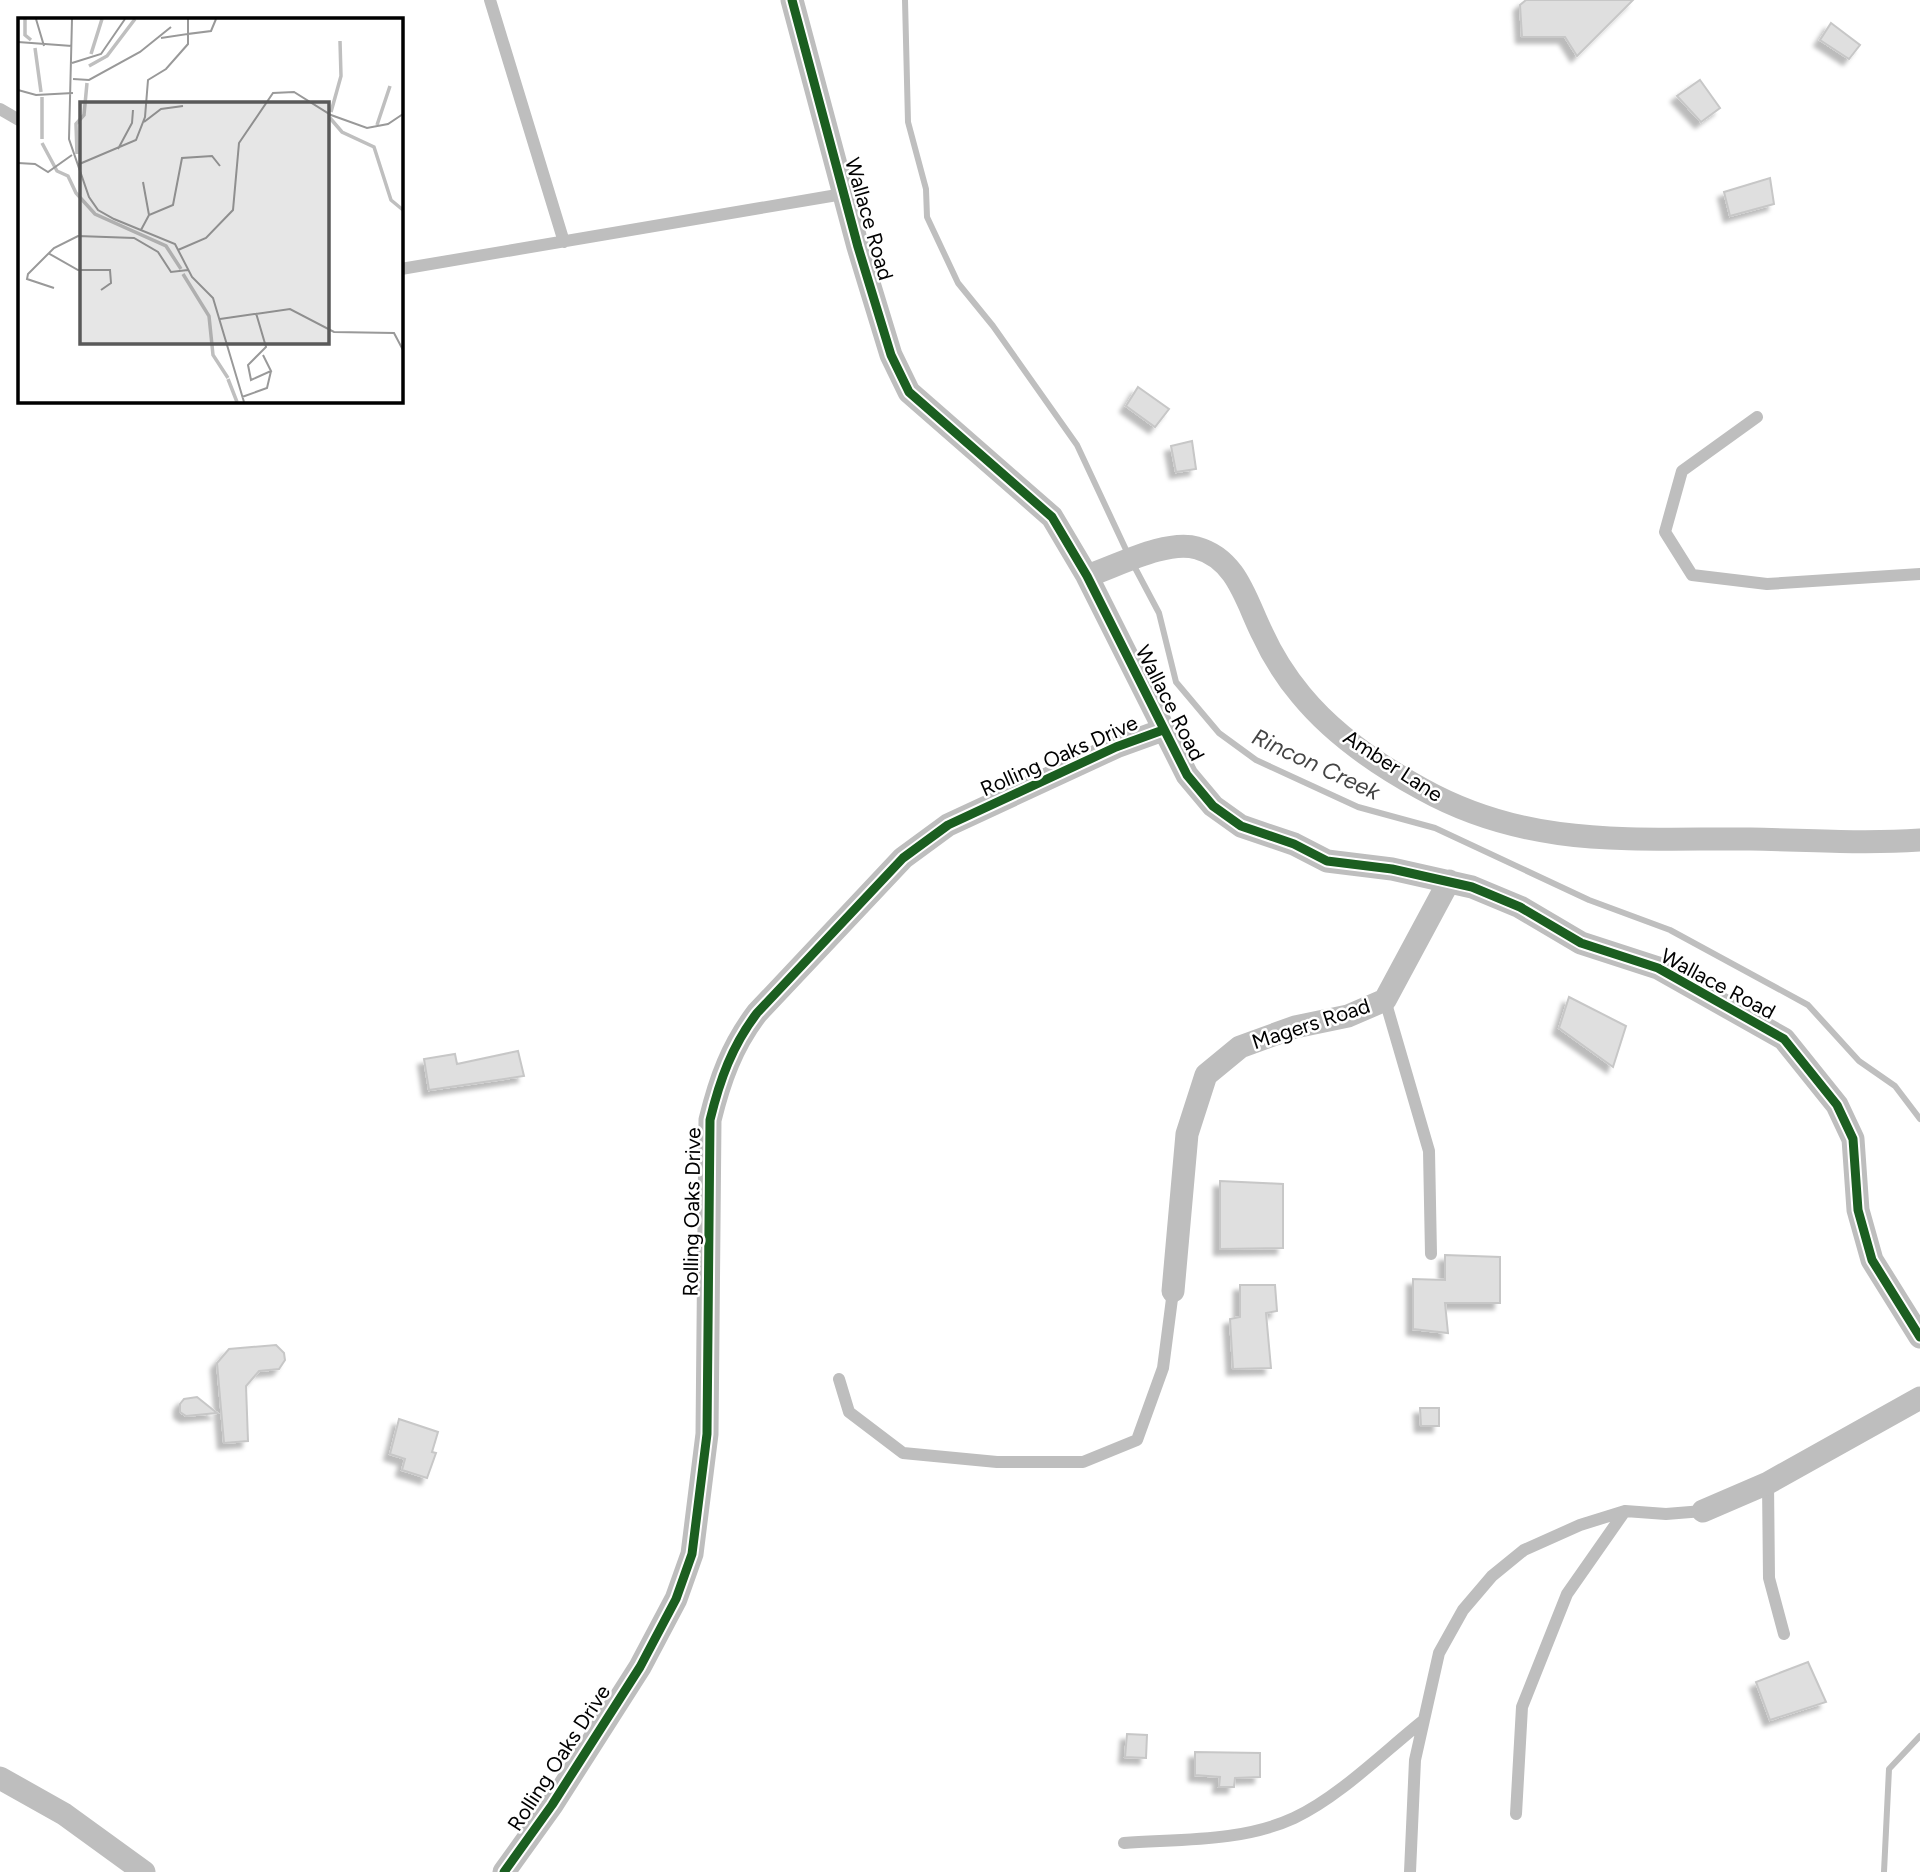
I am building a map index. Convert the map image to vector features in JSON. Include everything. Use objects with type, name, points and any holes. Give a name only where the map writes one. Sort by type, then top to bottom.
[{"type":"street","name":"Wallace Road","points":[[792,0],[843,194],[891,355],[909,392],[1052,517],[1087,576],[1187,775],[1213,806],[1241,825],[1294,844],[1326,861],[1392,869],[1472,887],[1520,907],[1581,943],[1658,968],[1784,1039],[1838,1105],[1853,1139],[1858,1210],[1872,1260],[1920,1338]]},
{"type":"street","name":"Amber Lane","points":[[1087,576],[1173,546],[1185,546],[1219,558],[1237,578],[1262,635],[1287,677],[1316,712],[1367,754],[1420,788],[1508,825],[1568,836],[1920,840]]},
{"type":"street","name":"Rolling Oaks Drive","points":[[503,1872],[552,1805],[640,1667],[676,1599],[692,1554],[707,1434],[710,1119],[721,1074],[739,1036],[757,1013],[903,858],[948,825],[1116,747],[1163,730]]},
{"type":"street","name":"Magers Road","points":[[1173,1291],[1187,1134],[1206,1075],[1240,1047],[1295,1027],[1348,1016],[1385,1000],[1449,881]]},
{"type":"street","points":[[1703,1511],[1768,1483],[1920,1398]]},
{"type":"street","points":[[0,1778],[64,1814],[144,1872]]},
{"type":"lane","points":[[490,0],[564,242]]},
{"type":"lane","points":[[0,109],[18,119]]},
{"type":"lane","points":[[402,269],[843,194]]},
{"type":"lane","points":[[1757,417],[1682,471],[1665,532],[1692,575],[1767,584],[1920,574]]},
{"type":"lane","points":[[1385,1000],[1429,1151],[1431,1254]]},
{"type":"lane","points":[[839,1380],[849,1412],[903,1453],[997,1462],[1083,1462],[1137,1440],[1163,1368],[1173,1291]]},
{"type":"lane","points":[[1768,1483],[1769,1578],[1784,1634]]},
{"type":"lane","points":[[1410,1872],[1415,1760],[1439,1653],[1463,1610],[1492,1576],[1524,1550],[1580,1525],[1625,1511],[1666,1514],[1703,1511]]},
{"type":"lane","points":[[1516,1814],[1522,1707],[1567,1594],[1625,1511]]},
{"type":"lane","points":[[1124,1843],[1238,1835],[1295,1818],[1337,1789],[1424,1720]]},
{"type":"building","points":[[1526,0],[1633,0],[1577,56],[1565,37],[1522,37],[1520,5]]},
{"type":"building","points":[[1831,23],[1860,45],[1849,59],[1820,40]]},
{"type":"building","points":[[1700,80],[1720,108],[1701,122],[1677,96]]},
{"type":"building","points":[[1770,178],[1774,204],[1730,216],[1724,192]]},
{"type":"building","points":[[1138,387],[1169,409],[1155,427],[1126,406]]},
{"type":"building","points":[[1192,441],[1196,469],[1176,472],[1171,446]]},
{"type":"building","points":[[1569,997],[1626,1026],[1613,1067],[1559,1028]]},
{"type":"building","points":[[518,1051],[524,1076],[429,1090],[424,1059],[455,1054],[457,1064]]},
{"type":"building","points":[[1220,1181],[1283,1184],[1283,1248],[1220,1249]]},
{"type":"building","points":[[1445,1255],[1500,1257],[1500,1303],[1445,1303],[1448,1333],[1413,1329],[1413,1279],[1445,1280]]},
{"type":"building","points":[[1240,1285],[1275,1285],[1277,1311],[1266,1313],[1271,1368],[1233,1369],[1230,1319],[1240,1317]]},
{"type":"building","points":[[276,1345],[284,1353],[285,1360],[279,1369],[259,1371],[246,1386],[248,1441],[224,1443],[217,1363],[229,1349]]},
{"type":"building","points":[[197,1397],[217,1413],[186,1416],[180,1412],[180,1404],[184,1399]]},
{"type":"building","points":[[1420,1408],[1439,1408],[1439,1426],[1421,1426]]},
{"type":"building","points":[[399,1419],[438,1432],[432,1452],[436,1453],[427,1478],[402,1470],[405,1459],[390,1454]]},
{"type":"building","points":[[1808,1662],[1826,1702],[1770,1720],[1756,1682]]},
{"type":"building","points":[[1127,1734],[1147,1735],[1146,1758],[1125,1757]]},
{"type":"building","points":[[1195,1752],[1260,1753],[1260,1777],[1235,1778],[1234,1787],[1219,1787],[1220,1777],[1195,1775]]},
{"type":"waterway","name":"Rincon Creek","points":[[905,0],[908,122],[926,189],[927,217],[958,283],[993,326],[1077,445],[1128,554]]},
{"type":"waterway","name":"Rincon Creek","points":[[1133,564],[1159,613],[1176,682],[1219,733],[1256,760],[1358,807],[1435,828],[1589,900],[1670,930],[1808,1005],[1859,1061],[1895,1086],[1920,1119]]},
{"type":"waterway","points":[[1884,1872],[1889,1769],[1920,1736]]},
{"type":"cycle path","points":[[792,0],[858,247],[891,355],[909,392],[1052,517],[1087,576],[1187,775],[1213,806],[1241,826],[1294,844],[1327,861],[1392,869],[1472,887],[1520,907],[1581,943],[1658,968],[1784,1039],[1837,1105],[1853,1139],[1858,1210],[1872,1260],[1920,1337]]},
{"type":"cycle path","points":[[504,1872],[552,1805],[640,1667],[676,1599],[692,1554],[707,1434],[710,1120],[723,1077],[741,1038],[757,1013],[903,858],[948,825],[1116,747],[1163,730]]}]
